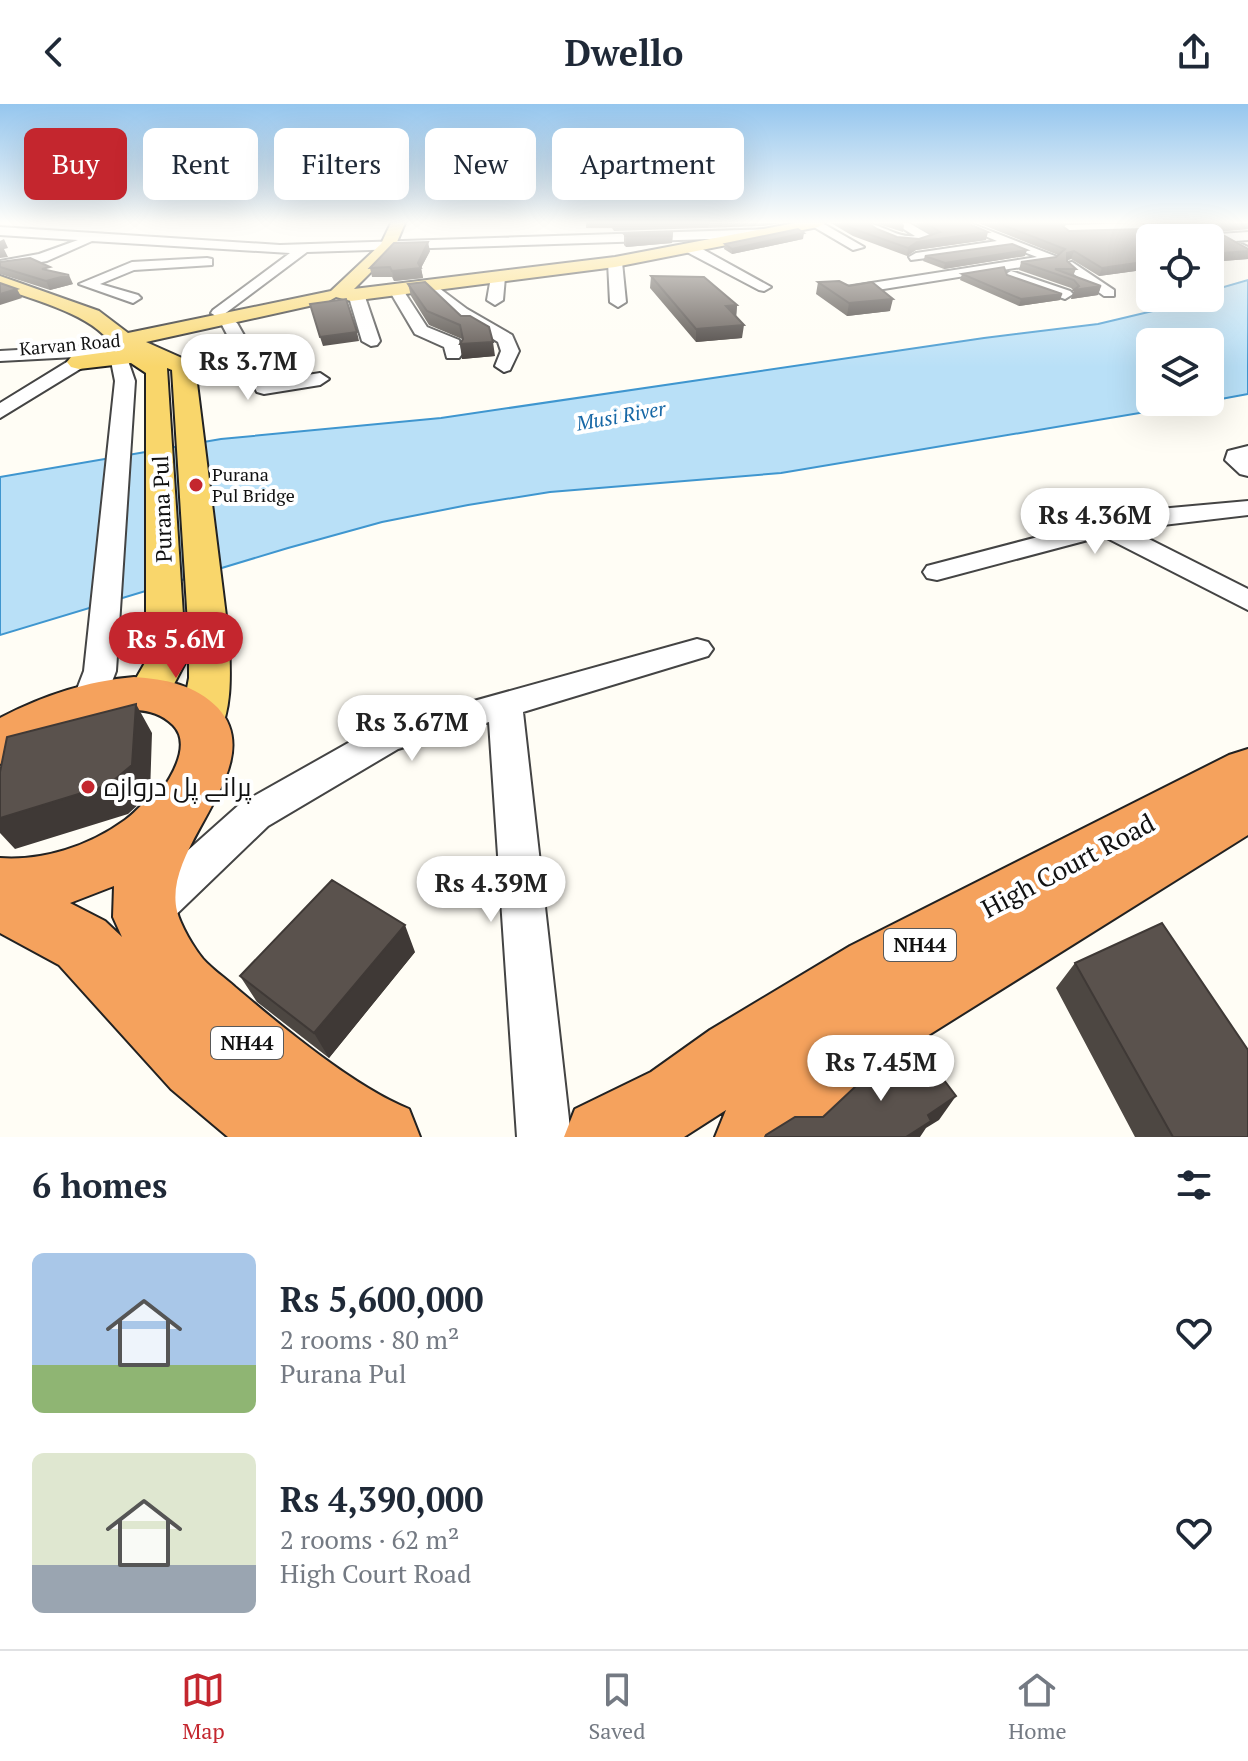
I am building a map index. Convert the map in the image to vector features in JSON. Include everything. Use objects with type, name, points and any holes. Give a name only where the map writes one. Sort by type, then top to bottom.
[{"type":"highway","points":[[0,744],[17,731],[66,708],[95,687],[109,697],[147,696],[178,703],[202,724],[207,755],[190,794],[162,838],[145,885],[145,917]]},
{"type":"highway","name":"High Court Road","points":[[603,1137],[678,1099],[736,1056],[874,969],[1248,770]]},
{"type":"highway","points":[[0,886],[15,889],[83,873],[147,838],[190,794]]},
{"type":"highway","name":"High Court Road","points":[[754,1137],[837,1061],[902,1011],[1148,863],[1248,807]]},
{"type":"highway","name":"NH44","points":[[0,900],[82,943],[197,1063],[289,1137]]},
{"type":"highway","name":"NH44","points":[[145,917],[179,983],[233,1032],[344,1118],[356,1127],[381,1137]]},
{"type":"main road","points":[[342,295],[364,271]]},
{"type":"main road","points":[[79,357],[133,356],[224,318],[342,295],[431,286],[509,271]]},
{"type":"main road","points":[[0,282],[57,301],[81,313],[74,318],[133,356]]},
{"type":"main road","name":"Karvan Road","points":[[133,356],[342,295]]},
{"type":"main road","name":"Purana Pul","points":[[133,356],[209,640],[210,678],[202,724]]},
{"type":"main road","name":"Purana Pul","points":[[133,356],[166,661],[147,696]]},
{"type":"street","points":[[119,271],[86,284],[133,298]]},
{"type":"street","points":[[281,271],[224,318],[264,388],[320,379]]},
{"type":"street","points":[[611,271],[618,302]]},
{"type":"street","points":[[741,271],[764,287]]},
{"type":"street","points":[[846,291],[970,271]]},
{"type":"street","points":[[867,296],[1037,271]]},
{"type":"street","points":[[1079,271],[1109,293]]},
{"type":"street","points":[[495,300],[499,272]]},
{"type":"street","points":[[1011,275],[1065,294]]},
{"type":"street","points":[[431,286],[461,312],[506,339],[510,351],[504,366]]},
{"type":"street","points":[[396,290],[421,330],[453,344],[453,354]]},
{"type":"street","points":[[342,295],[371,341]]},
{"type":"street","name":"Karvan Road","points":[[0,353],[63,349],[133,356]]},
{"type":"street","points":[[0,353],[79,357]]},
{"type":"street","points":[[95,687],[133,356]]},
{"type":"street","points":[[0,401],[79,357]]},
{"type":"street","points":[[0,412],[79,357]]},
{"type":"street","points":[[1248,453],[1236,456],[1236,460],[1248,469]]},
{"type":"street","points":[[937,572],[1137,519],[1248,508]]},
{"type":"street","points":[[1105,527],[1248,601]]},
{"type":"street","points":[[145,917],[254,815],[386,739],[697,649]]},
{"type":"street","points":[[505,704],[544,1137]]},
{"type":"water","name":"Musi River","points":[[1248,280],[1248,394],[1224,398],[1224,328],[1136,328],[1136,414],[781,473],[550,492],[468,505],[382,522],[288,548],[0,635],[0,477],[221,439],[441,418],[1098,324],[1149,312],[1224,312],[1224,287]]},
{"type":"building","points":[[14,271],[52,271],[69,275],[46,281]]},
{"type":"building","points":[[1006,271],[1007,275],[1062,294],[1021,299],[962,274]]},
{"type":"building","points":[[1048,271],[1061,271],[1101,286],[1074,290],[1079,286],[1074,280]]},
{"type":"building","points":[[651,276],[704,277],[737,305],[726,306],[744,325],[696,329]]},
{"type":"building","points":[[839,281],[849,286],[872,282],[893,299],[849,303],[818,282]]},
{"type":"building","points":[[425,282],[461,316],[470,316],[489,327],[493,342],[460,344],[463,339],[460,325],[427,311],[408,284]]},
{"type":"building","points":[[0,283],[17,289],[0,294]]},
{"type":"building","points":[[346,299],[357,332],[320,337],[310,304]]},
{"type":"building","points":[[136,704],[132,765],[108,785],[0,818],[0,772],[7,737]]},
{"type":"building","points":[[332,880],[405,925],[314,1033],[240,976]]},
{"type":"building","points":[[1162,923],[1248,1050],[1248,1137],[1173,1137],[1075,963]]},
{"type":"building","points":[[916,1043],[956,1096],[928,1115],[931,1121],[906,1137],[765,1137],[795,1117],[823,1117],[874,1069]]},
{"type":"place","name":"Purana Pul Bridge","points":[[196,485]]},
{"type":"place","name":"پرانے پل دروازہ","points":[[88,787]]}]
